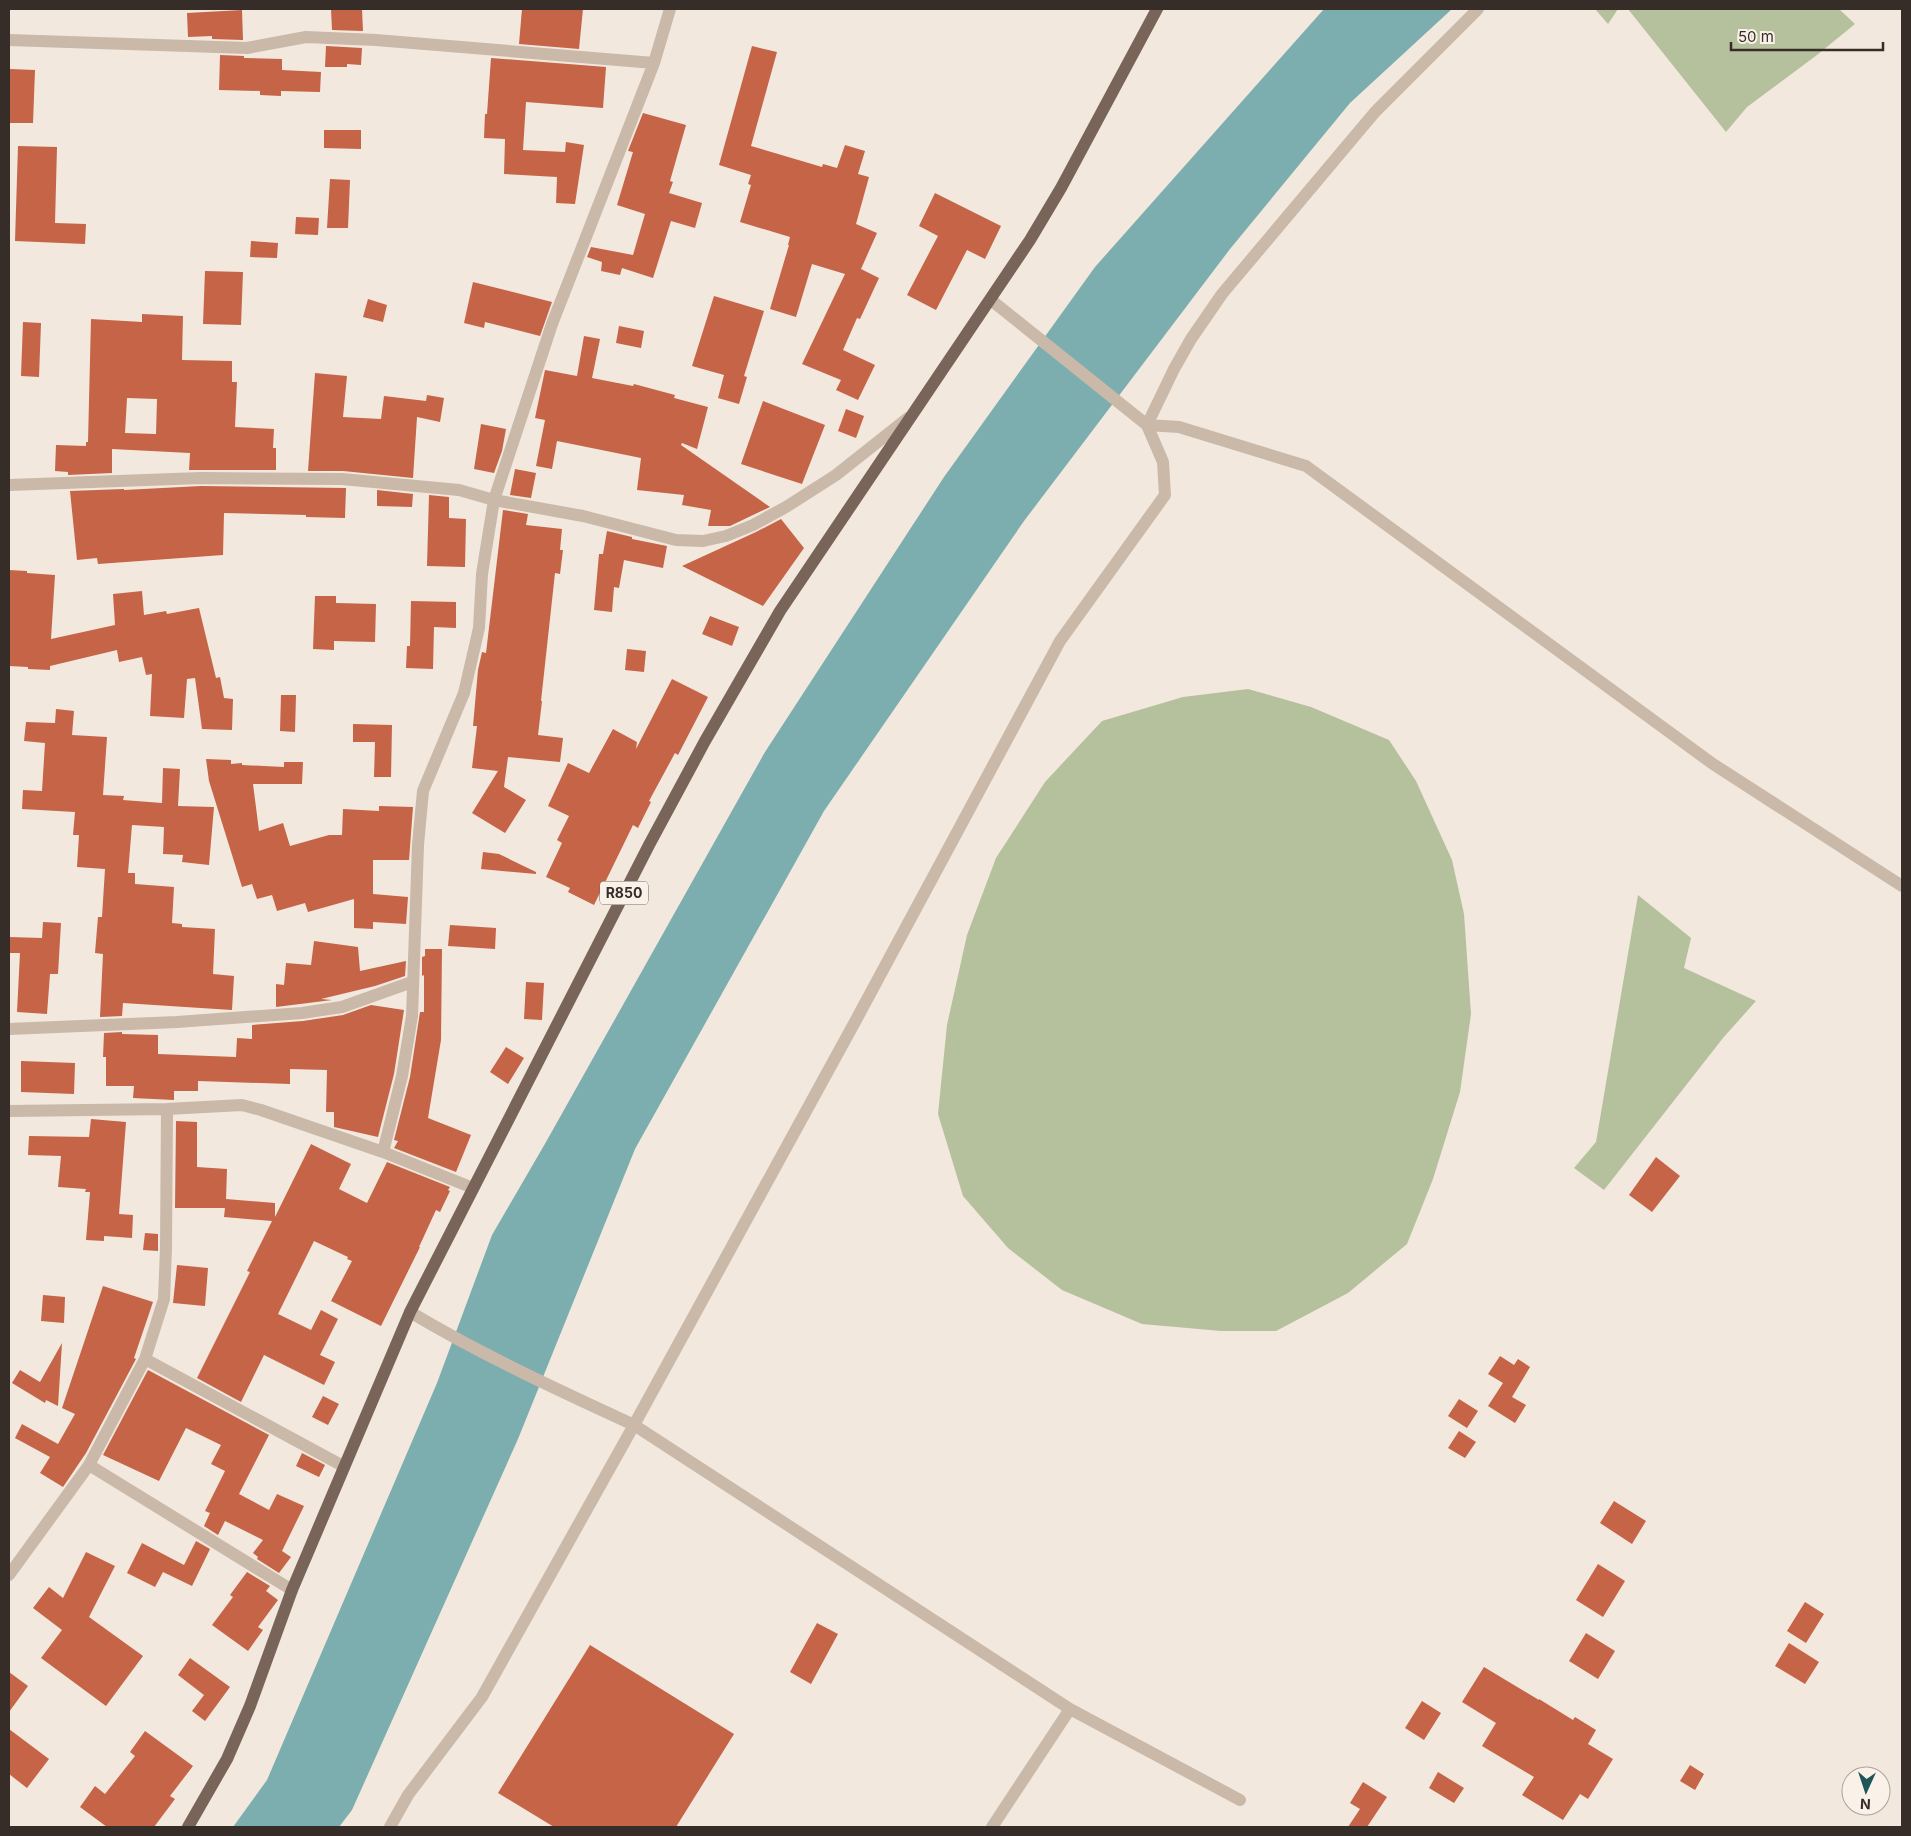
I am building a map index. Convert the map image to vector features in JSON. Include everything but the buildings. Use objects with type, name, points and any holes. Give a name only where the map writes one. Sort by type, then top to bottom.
[{"type":"main road","name":"R850","points":[[188,1827],[228,1759],[250,1706],[292,1590],[343,1466],[410,1312],[627,888],[705,741],[780,611],[1030,240],[1061,188],[1157,9]]},
{"type":"street","points":[[384,1152],[402,1076],[412,1016],[418,845],[423,791],[464,693],[479,628],[482,574],[494,500],[552,324],[654,63],[670,9]]},
{"type":"street","points":[[390,1827],[408,1795],[482,1697],[634,1425],[856,1020],[1060,641],[1165,495],[1163,462],[1147,425],[1191,339],[1222,294],[1375,112],[1478,9]]},
{"type":"street","points":[[9,40],[247,48],[306,37],[376,40],[654,63]]},
{"type":"street","points":[[991,300],[1020,321],[1147,425],[1180,427],[1306,466],[1713,764],[1902,886]]},
{"type":"street","points":[[9,484],[201,478],[342,479],[459,490],[494,500],[583,516],[676,540],[703,541],[726,536],[753,525],[786,507],[836,475],[910,417]]},
{"type":"street","points":[[9,1029],[177,1022],[302,1013],[342,1007],[412,982]]},
{"type":"street","points":[[9,1111],[167,1109],[242,1105],[384,1152],[473,1188]]},
{"type":"street","points":[[9,1575],[89,1465],[145,1359],[164,1299],[167,1109]]},
{"type":"street","points":[[410,1312],[446,1333],[556,1389],[634,1425],[1070,1709],[1240,1800]]},
{"type":"street","points":[[145,1359],[343,1466]]},
{"type":"street","points":[[89,1465],[292,1590]]},
{"type":"street","points":[[992,1827],[1070,1709]]},
{"type":"green space","points":[[1595,9],[1618,9],[1608,24]]},
{"type":"green space","points":[[1628,9],[1839,9],[1855,24],[1747,107],[1726,132]]},
{"type":"green space","points":[[1248,689],[1311,707],[1389,740],[1416,781],[1452,860],[1464,914],[1471,1014],[1460,1092],[1433,1179],[1407,1244],[1348,1293],[1276,1331],[1221,1331],[1142,1324],[1062,1290],[1008,1248],[963,1196],[938,1114],[947,1025],[967,935],[996,858],[1045,782],[1102,721],[1183,697]]},
{"type":"green space","points":[[1638,895],[1691,938],[1684,968],[1756,1001],[1723,1038],[1604,1190],[1574,1168],[1596,1142]]},
{"type":"water","points":[[1324,9],[1452,9],[1350,103],[1230,249],[1024,521],[824,811],[635,1149],[518,1439],[352,1810],[339,1827],[233,1827],[267,1780],[437,1383],[492,1235],[765,752],[944,477],[1095,267]]}]
